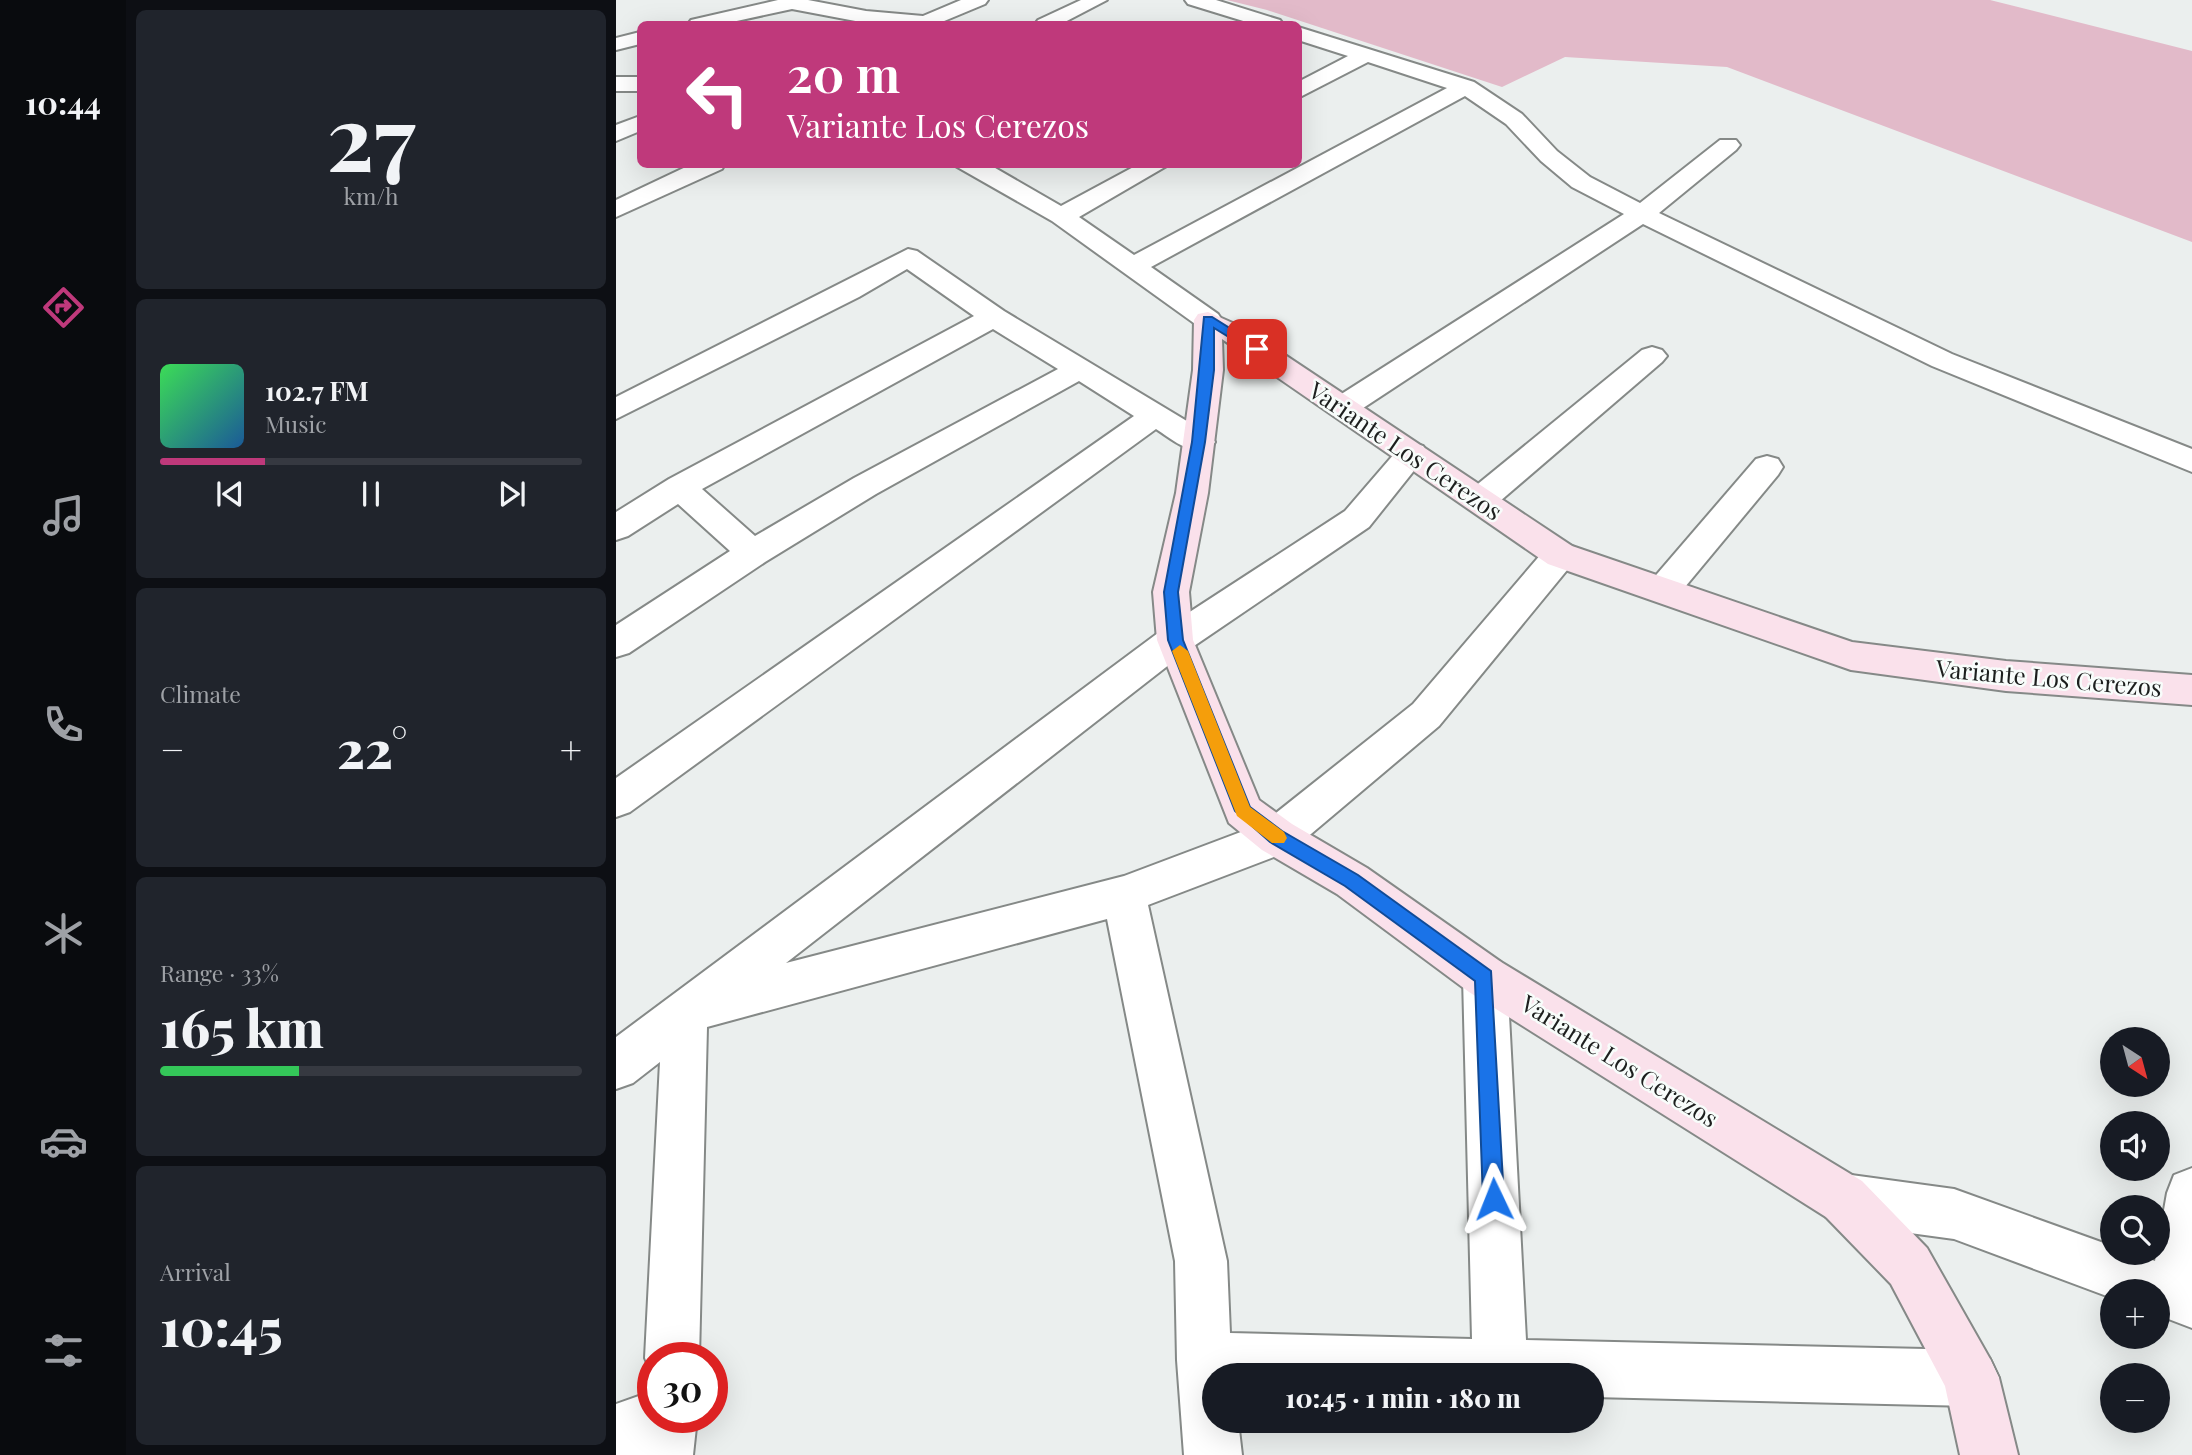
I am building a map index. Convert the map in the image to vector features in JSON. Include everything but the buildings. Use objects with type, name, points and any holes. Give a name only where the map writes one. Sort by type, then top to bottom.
[{"type":"street","points":[[928,21],[978,0]]},
{"type":"street","points":[[1052,21],[1097,0]]},
{"type":"street","points":[[1195,0],[1264,21]]},
{"type":"street","points":[[711,21],[790,2],[866,17],[904,21]]},
{"type":"street","points":[[1207,21],[1231,10]]},
{"type":"street","points":[[1302,34],[1466,87],[1514,119],[1549,156],[1581,182],[1642,214],[1942,360],[2192,461]]},
{"type":"street","points":[[616,44],[637,39]]},
{"type":"street","points":[[1302,89],[1366,55]]},
{"type":"street","points":[[616,84],[637,84]]},
{"type":"street","points":[[1134,265],[1466,87]]},
{"type":"street","points":[[616,134],[637,124]]},
{"type":"street","points":[[1343,407],[1642,214],[1728,145]]},
{"type":"street","points":[[616,209],[704,168]]},
{"type":"street","points":[[975,168],[1060,216],[1134,265],[1208,320]]},
{"type":"street","points":[[1060,216],[1150,168]]},
{"type":"street","points":[[616,409],[908,257],[994,317],[1199,442]]},
{"type":"street","points":[[616,528],[680,487],[994,317]]},
{"type":"street","name":"Variante Los Cerezos","points":[[1989,1455],[1971,1378],[1909,1266],[1844,1199],[1485,977],[1352,881],[1276,836],[1243,811],[1175,640],[1171,592],[1199,442],[1208,370],[1208,320],[1236,335],[1560,555],[1851,656],[2006,676],[2192,690]]},
{"type":"street","points":[[1480,500],[1652,356]]},
{"type":"street","points":[[616,643],[752,553],[865,486],[1079,369]]},
{"type":"street","points":[[616,800],[1155,415]]},
{"type":"street","points":[[616,1066],[685,1010],[1175,640],[1357,519],[1412,453]]},
{"type":"street","points":[[1663,590],[1767,467]]},
{"type":"street","points":[[680,487],[752,553]]},
{"type":"street","points":[[685,1010],[1124,895],[1276,836],[1426,715],[1560,555]]},
{"type":"street","points":[[1124,895],[1201,1261],[1204,1360],[1213,1455]]},
{"type":"street","points":[[1485,977],[1500,1363]]},
{"type":"street","points":[[673,1342],[685,1010]]},
{"type":"street","points":[[1844,1199],[1954,1214],[2184,1298],[2192,1193]]},
{"type":"street","points":[[1204,1360],[1352,1363]]},
{"type":"street","points":[[1604,1369],[1971,1378]]},
{"type":"street","points":[[616,1432],[637,1425]]},
{"type":"street","points":[[664,1455],[667,1433]]},
{"type":"shaded area","points":[[1227,0],[1990,0],[2192,51],[2192,242],[1727,67],[1565,57],[1502,87],[1267,10]]},
{"type":"slow traffic","points":[[1180,651],[1243,811],[1278,838]]},
{"type":"route","points":[[1257,349],[1208,320],[1208,370],[1199,442],[1192,493],[1171,592],[1175,640],[1243,811],[1276,836],[1352,881],[1485,977],[1494,1199]]}]
